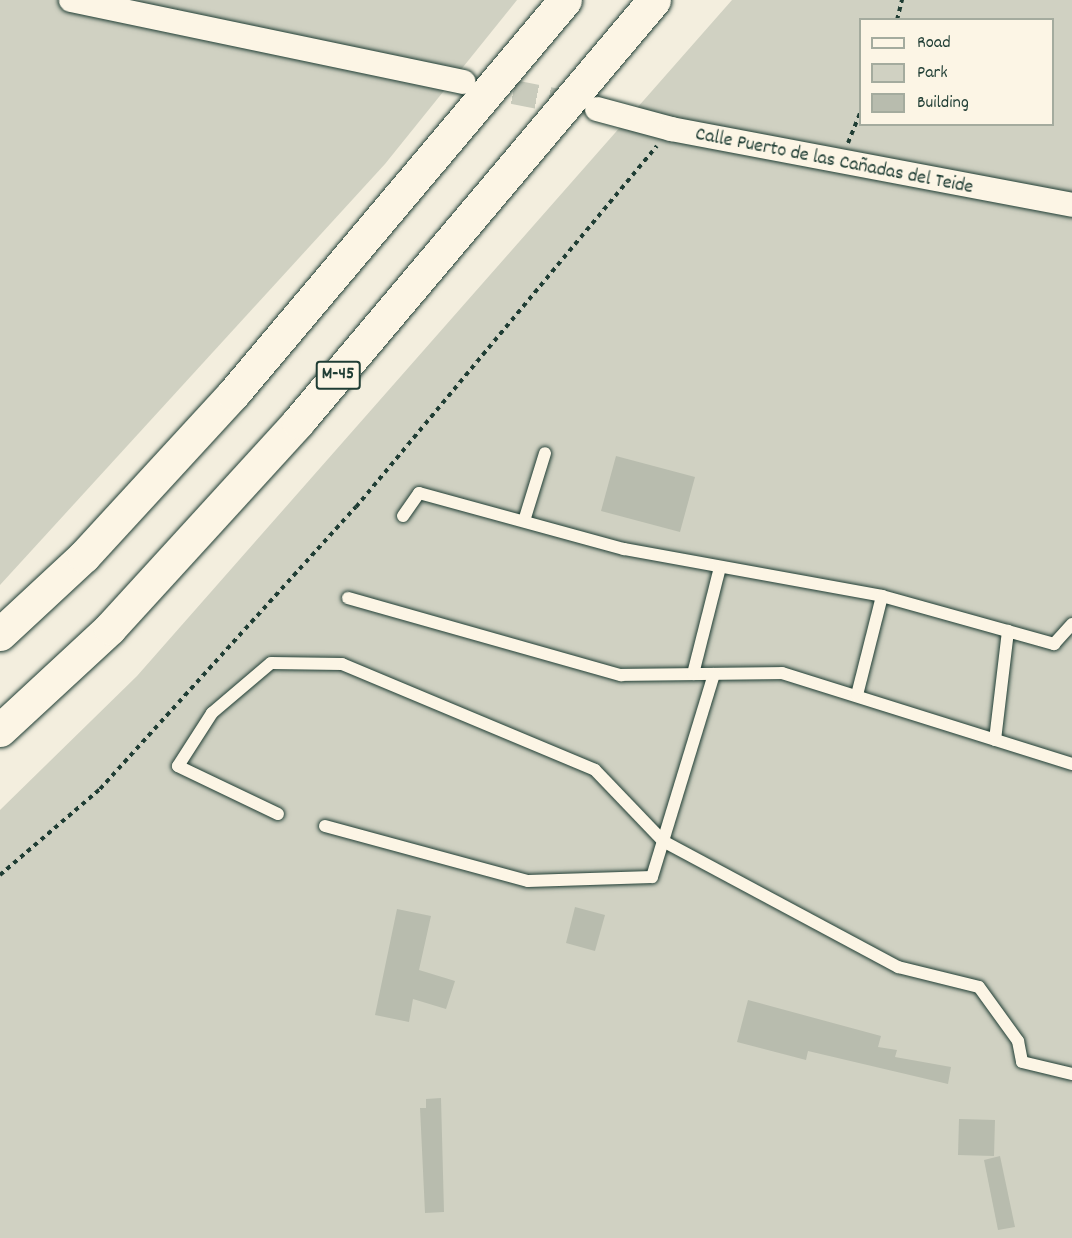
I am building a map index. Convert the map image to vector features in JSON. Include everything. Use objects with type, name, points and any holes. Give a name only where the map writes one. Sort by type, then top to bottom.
[{"type":"highway","points":[[0,634],[84,556],[233,394],[565,0]]},
{"type":"highway","name":"M-45","points":[[0,730],[110,628],[298,422],[654,0]]},
{"type":"street","points":[[71,0],[464,82]]},
{"type":"street","name":"Calle Puerto de las Cañadas del Teide","points":[[597,109],[671,129],[840,163],[1072,205]]},
{"type":"lane","points":[[524,521],[545,453]]},
{"type":"lane","points":[[403,516],[419,493],[624,549],[882,596],[1054,644],[1072,624]]},
{"type":"lane","points":[[693,674],[720,567]]},
{"type":"lane","points":[[857,695],[882,596]]},
{"type":"lane","points":[[348,598],[621,675],[782,673],[1072,764]]},
{"type":"lane","points":[[995,740],[1008,632]]},
{"type":"lane","points":[[278,814],[178,766],[212,714],[271,663],[342,664],[595,770],[663,841],[898,968],[979,987],[1018,1041],[1022,1062],[1072,1074]]},
{"type":"lane","points":[[325,826],[528,881],[652,877],[714,674]]},
{"type":"path","points":[[898,18],[902,0]]},
{"type":"path","points":[[840,163],[859,118]]},
{"type":"path","points":[[0,875],[100,789],[348,516],[671,129]]},
{"type":"green space","points":[[0,0],[517,0],[385,164],[0,585]]},
{"type":"green space","points":[[732,0],[1072,0],[1072,1238],[0,1238],[0,810],[137,676]]},
{"type":"building","points":[[616,456],[695,477],[680,532],[601,511]]},
{"type":"building","points":[[575,907],[605,915],[595,951],[566,943]]},
{"type":"building","points":[[397,909],[431,916],[419,970],[455,981],[446,1009],[413,999],[409,1022],[375,1015]]},
{"type":"building","points":[[748,1000],[881,1036],[878,1047],[897,1050],[895,1057],[951,1067],[948,1084],[808,1051],[806,1060],[737,1042]]},
{"type":"building","points":[[441,1098],[444,1212],[425,1213],[420,1108],[426,1108],[426,1099]]},
{"type":"building","points":[[959,1119],[995,1120],[994,1156],[958,1155]]},
{"type":"building","points":[[1000,1156],[1015,1227],[998,1230],[984,1160]]},
{"type":"tunnel","points":[[478,85],[579,105]]}]
